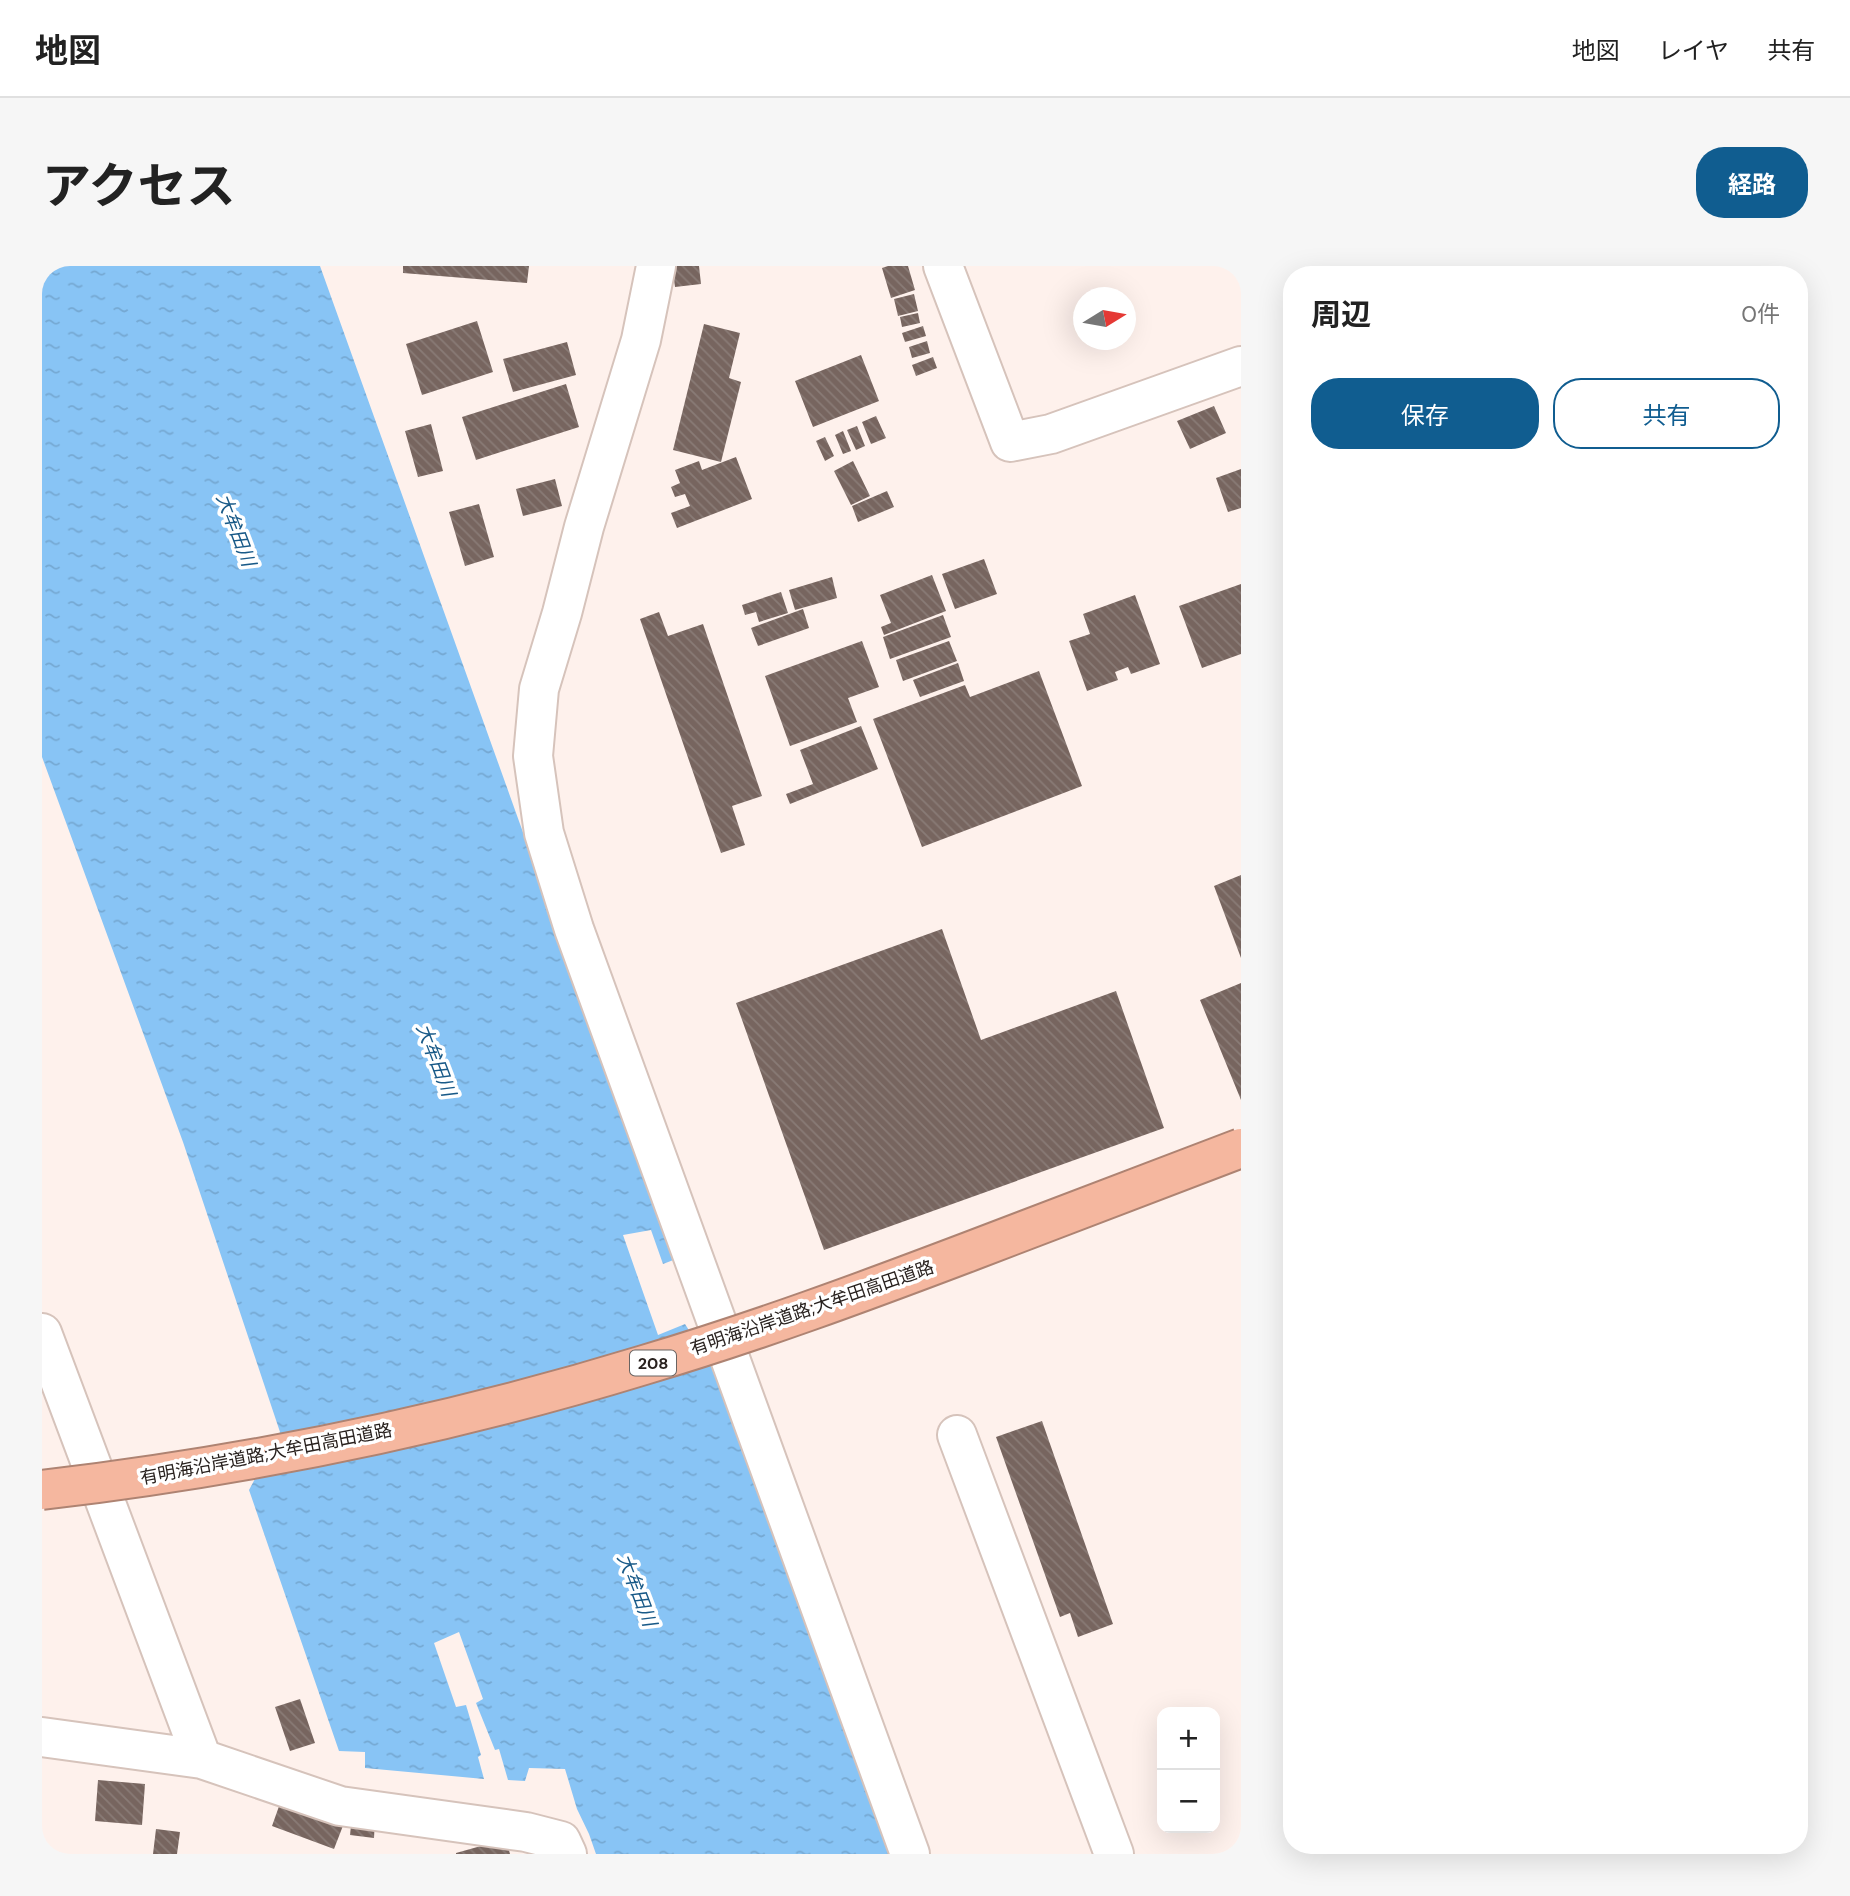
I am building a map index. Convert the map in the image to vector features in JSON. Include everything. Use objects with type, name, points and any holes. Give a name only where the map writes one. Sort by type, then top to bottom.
[{"type":"highway","name":"有明海沿岸道路;大牟田高田道路","points":[[42,1490],[134,1479],[306,1450],[480,1412],[644,1366],[812,1311],[1241,1148]]},
{"type":"street","points":[[656,266],[640,340],[539,689],[533,756],[544,833],[574,929],[910,1854]]},
{"type":"street","points":[[943,266],[1010,442],[1051,435],[1241,366]]},
{"type":"street","points":[[42,1333],[202,1759]]},
{"type":"street","points":[[957,1435],[1114,1854]]},
{"type":"street","points":[[42,1737],[202,1759],[340,1806],[526,1832],[561,1841],[567,1854]]},
{"type":"water","name":"大牟田川","points":[[42,266],[320,266],[676,1259],[663,1264],[651,1230],[623,1235],[658,1335],[685,1324],[722,1383],[894,1854],[596,1854],[577,1809],[565,1769],[529,1768],[525,1781],[508,1780],[499,1749],[495,1750],[476,1703],[483,1699],[459,1632],[434,1643],[456,1707],[466,1705],[481,1755],[478,1757],[484,1779],[365,1768],[365,1752],[339,1751],[249,1490],[280,1432],[183,1142],[42,757]]},
{"type":"building","points":[[403,266],[529,266],[527,283],[403,273]]},
{"type":"building","points":[[672,266],[699,266],[701,284],[675,287]]},
{"type":"building","points":[[908,266],[915,290],[891,298],[882,268]]},
{"type":"building","points":[[914,294],[918,311],[898,316],[894,299]]},
{"type":"building","points":[[918,313],[920,323],[902,327],[900,317]]},
{"type":"building","points":[[477,321],[493,372],[422,395],[406,344]]},
{"type":"building","points":[[704,324],[740,333],[729,378],[741,382],[721,462],[673,450]]},
{"type":"building","points":[[923,326],[926,336],[905,342],[902,333]]},
{"type":"building","points":[[927,341],[930,353],[912,358],[909,347]]},
{"type":"building","points":[[567,342],[576,375],[513,392],[503,359]]},
{"type":"building","points":[[861,355],[879,401],[813,427],[795,381]]},
{"type":"building","points":[[933,357],[937,368],[916,376],[912,365]]},
{"type":"building","points":[[566,384],[579,427],[476,460],[462,417]]},
{"type":"building","points":[[1214,406],[1226,433],[1190,449],[1177,421]]},
{"type":"building","points":[[876,416],[886,438],[871,444],[862,422]]},
{"type":"building","points":[[431,424],[443,471],[418,477],[405,431]]},
{"type":"building","points":[[857,426],[865,446],[856,450],[847,430]]},
{"type":"building","points":[[843,431],[851,451],[843,454],[835,435]]},
{"type":"building","points":[[825,437],[834,456],[825,461],[816,441]]},
{"type":"building","points":[[736,457],[752,499],[677,528],[671,513],[690,506],[685,494],[675,497],[671,487],[680,483],[675,470],[699,461],[702,470]]},
{"type":"building","points":[[853,461],[870,496],[851,505],[834,471]]},
{"type":"building","points":[[1241,469],[1241,508],[1228,512],[1216,478]]},
{"type":"building","points":[[555,479],[562,506],[523,516],[516,489]]},
{"type":"building","points":[[887,491],[894,507],[858,522],[852,506]]},
{"type":"building","points":[[479,504],[494,557],[465,566],[449,512]]},
{"type":"building","points":[[984,559],[997,594],[955,609],[942,574]]},
{"type":"building","points":[[932,575],[946,611],[884,635],[881,627],[891,623],[880,595]]},
{"type":"building","points":[[832,577],[837,598],[795,610],[789,590]]},
{"type":"building","points":[[1241,584],[1241,654],[1202,668],[1179,606]]},
{"type":"building","points":[[781,592],[788,613],[759,622],[756,612],[745,615],[742,605]]},
{"type":"building","points":[[1135,595],[1160,664],[1131,674],[1128,667],[1115,672],[1118,680],[1087,691],[1069,641],[1090,634],[1083,614]]},
{"type":"building","points":[[803,609],[809,628],[758,646],[751,628]]},
{"type":"building","points":[[659,612],[668,636],[703,624],[762,796],[732,806],[745,845],[721,853],[640,619]]},
{"type":"building","points":[[943,615],[951,637],[890,659],[883,637]]},
{"type":"building","points":[[862,641],[879,687],[848,698],[857,722],[790,746],[765,676]]},
{"type":"building","points":[[949,641],[957,661],[903,681],[896,660]]},
{"type":"building","points":[[958,663],[964,681],[920,697],[913,680]]},
{"type":"building","points":[[1039,671],[1082,786],[922,847],[873,719],[965,685],[970,697]]},
{"type":"building","points":[[861,726],[878,769],[790,804],[786,794],[813,784],[800,750]]},
{"type":"building","points":[[1241,875],[1241,958],[1214,886]]},
{"type":"building","points":[[942,929],[981,1040],[1116,991],[1164,1128],[824,1250],[736,1003]]},
{"type":"building","points":[[1241,983],[1241,1100],[1200,1000]]},
{"type":"building","points":[[1042,1421],[1113,1624],[1078,1637],[1070,1613],[1060,1617],[996,1437]]},
{"type":"building","points":[[300,1699],[315,1743],[290,1751],[275,1707]]},
{"type":"building","points":[[98,1780],[145,1784],[142,1825],[95,1821]]},
{"type":"building","points":[[283,1795],[346,1818],[334,1849],[272,1826]]},
{"type":"building","points":[[352,1816],[375,1819],[374,1838],[350,1835]]},
{"type":"building","points":[[156,1829],[180,1832],[177,1854],[153,1854]]},
{"type":"building","points":[[506,1839],[510,1854],[456,1854],[456,1853]]}]
